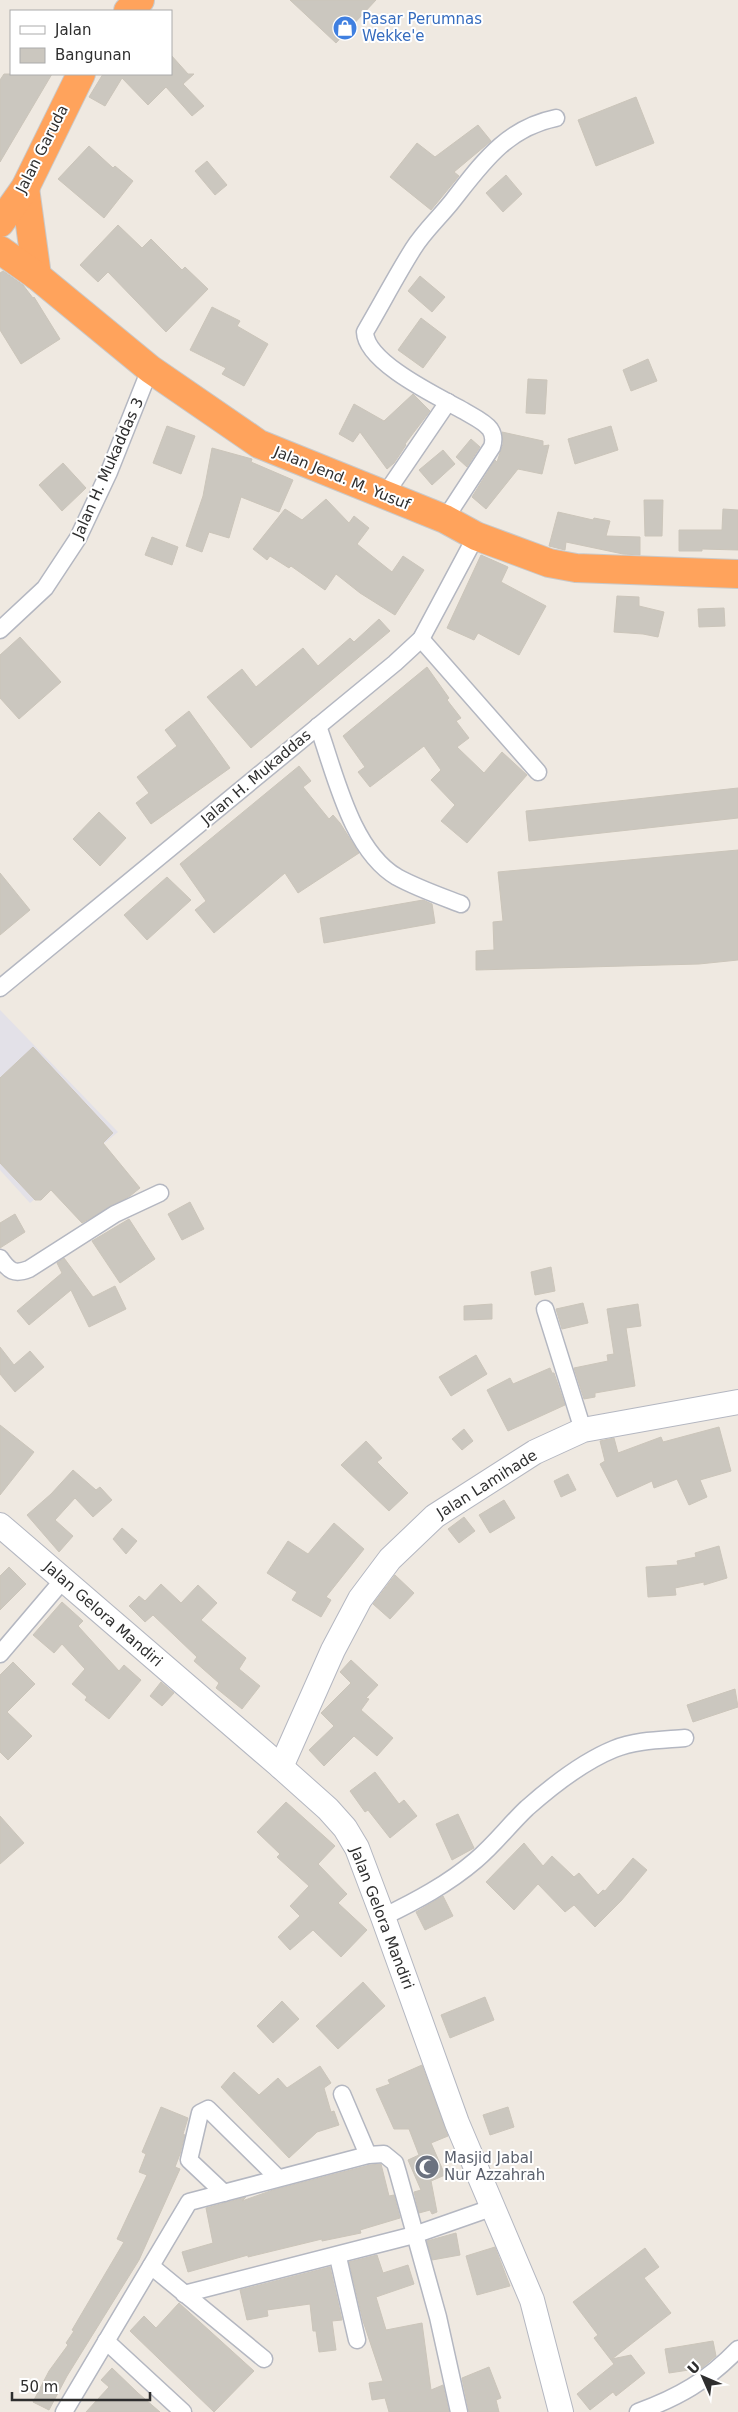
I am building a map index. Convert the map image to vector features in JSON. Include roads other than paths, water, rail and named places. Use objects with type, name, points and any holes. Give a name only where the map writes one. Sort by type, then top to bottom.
[{"type":"highway","points":[[129,10],[140,0]]},
{"type":"highway","name":"Jalan Garuda","points":[[0,223],[25,188],[81,75]]},
{"type":"highway","points":[[25,188],[36,276]]},
{"type":"highway","name":"Jalan Jend. M. Yusuf","points":[[0,250],[36,276],[150,369],[259,444],[445,519],[476,536],[521,554],[576,568],[738,574]]},
{"type":"street","points":[[445,519],[494,440],[490,429],[401,375],[371,349],[365,340],[365,332],[414,248],[485,160],[503,142],[522,129],[537,122],[556,118]]},
{"type":"street","name":"Jalan H. Mukaddas 3","points":[[0,630],[45,588],[78,538],[109,472],[150,369]]},
{"type":"street","points":[[384,496],[448,402]]},
{"type":"street","name":"Jalan H. Mukaddas","points":[[0,988],[395,663],[421,638],[476,536]]},
{"type":"street","points":[[421,638],[538,772]]},
{"type":"street","points":[[318,726],[341,795],[372,853],[396,876],[461,904]]},
{"type":"street","points":[[0,1258],[8,1270],[20,1272],[29,1269],[115,1214],[160,1193]]},
{"type":"street","points":[[545,1309],[583,1430]]},
{"type":"street","name":"Jalan Lamihade","points":[[282,1767],[333,1650],[360,1599],[390,1559],[435,1516],[536,1452],[583,1430],[738,1402]]},
{"type":"street","name":"Jalan Gelora Mandiri","points":[[0,1525],[282,1767],[328,1809],[345,1828],[356,1848],[383,1917],[457,2123],[532,2300],[561,2412]]},
{"type":"street","points":[[0,1654],[62,1580]]},
{"type":"street","points":[[383,1917],[423,1898],[477,1859],[526,1809],[563,1778],[590,1761],[616,1748],[652,1740],[685,1738]]},
{"type":"street","points":[[342,2094],[368,2154]]},
{"type":"street","points":[[224,2193],[188,2158],[200,2113],[204,2110],[208,2109],[278,2178]]},
{"type":"street","points":[[64,2412],[189,2202],[368,2154],[384,2154],[395,2163],[438,2317],[459,2412]]},
{"type":"street","points":[[184,2294],[338,2257],[414,2236],[494,2207]]},
{"type":"street","points":[[338,2257],[357,2340]]},
{"type":"street","points":[[150,2266],[264,2358]]},
{"type":"street","points":[[106,2341],[183,2412]]},
{"type":"street","points":[[638,2412],[663,2402],[703,2381],[738,2349]]},
{"type":"place","name":"Pasar Perumnas Wekke'e","points":[[345,28]]},
{"type":"place","name":"Masjid Jabal Nur Azzahrah","points":[[427,2167]]}]
